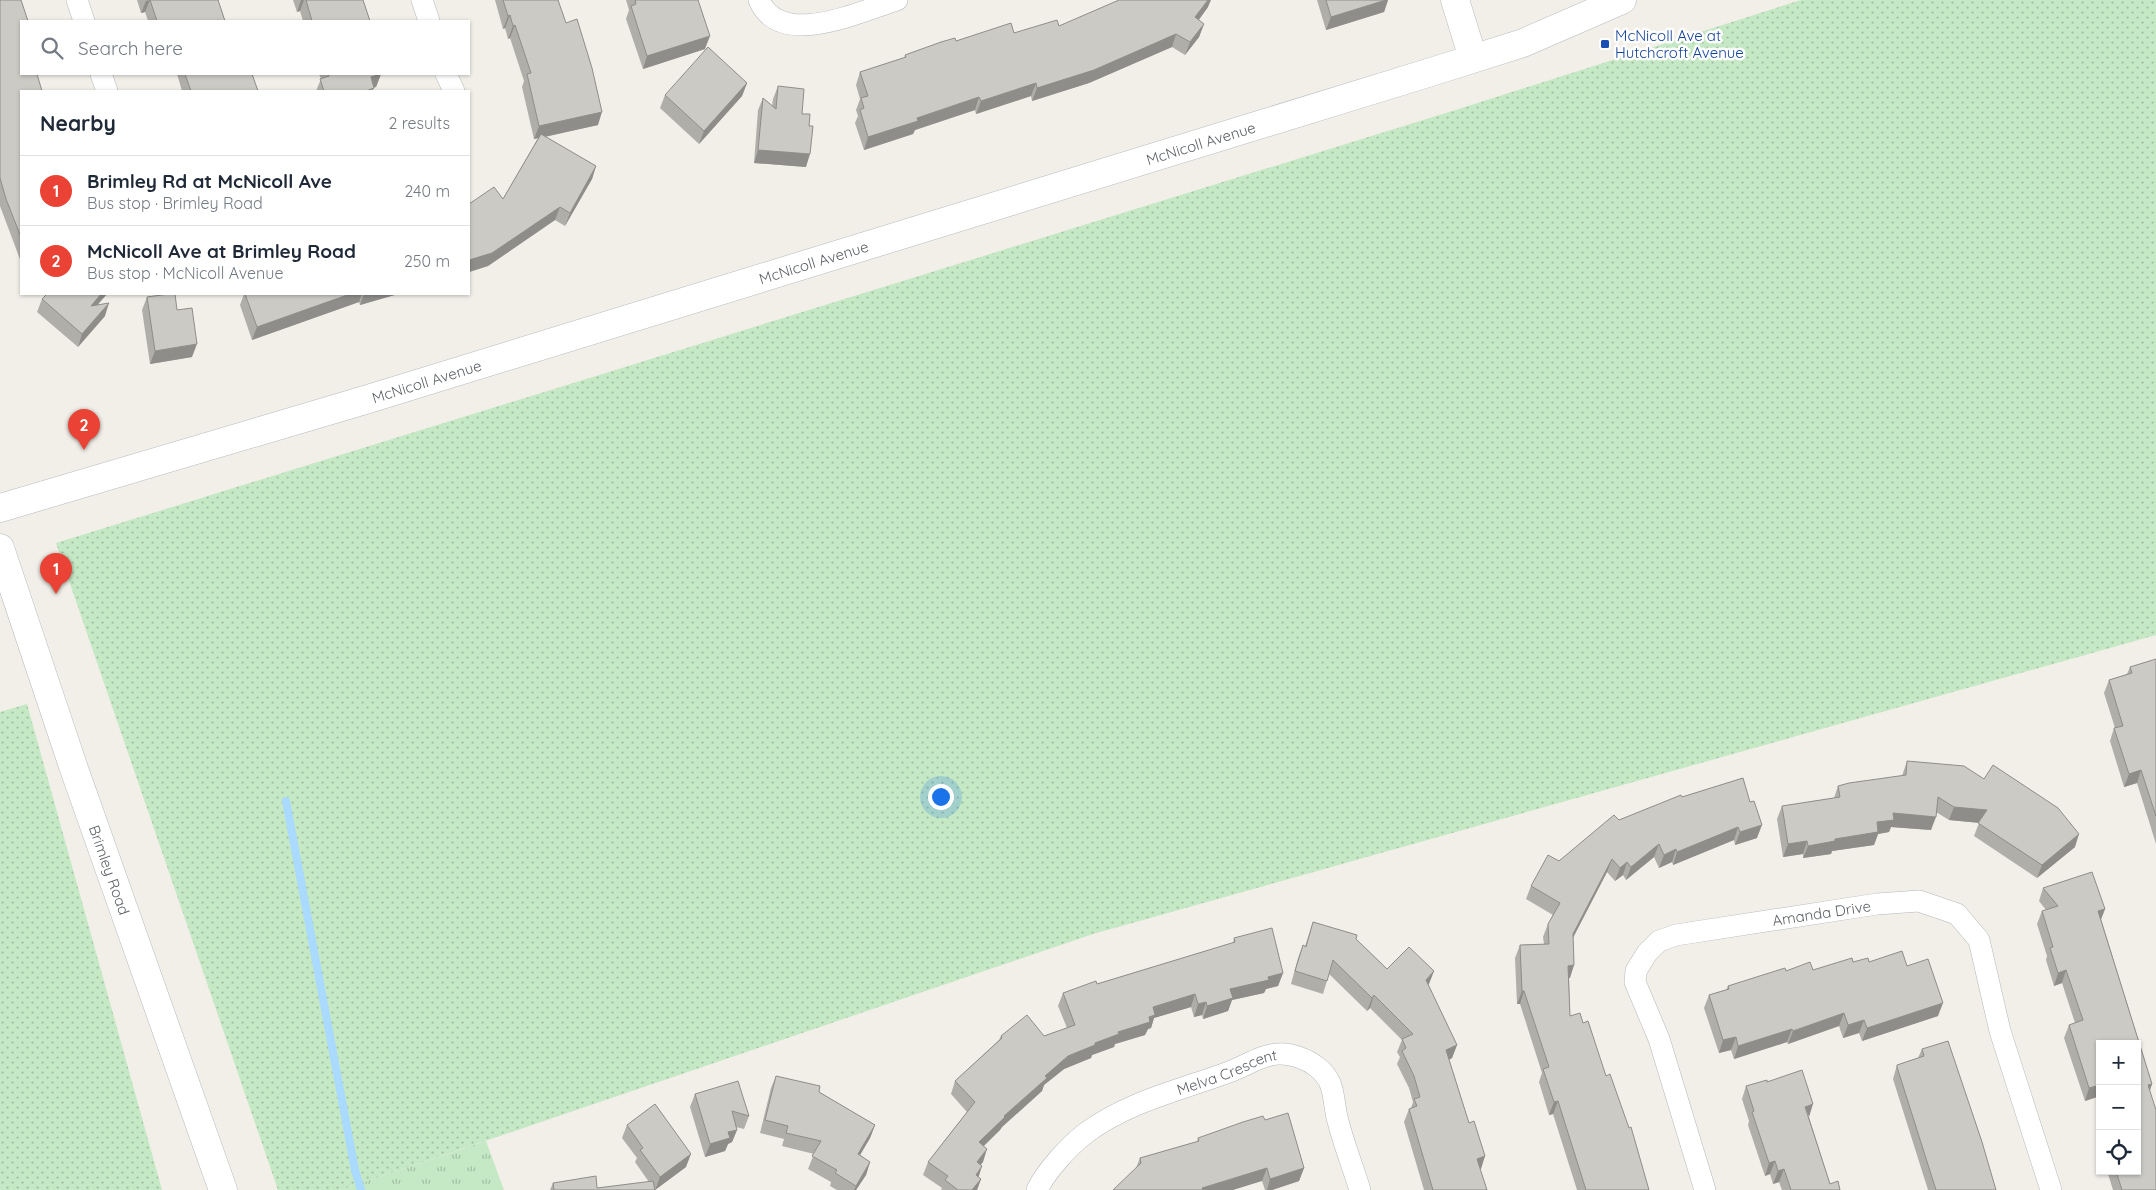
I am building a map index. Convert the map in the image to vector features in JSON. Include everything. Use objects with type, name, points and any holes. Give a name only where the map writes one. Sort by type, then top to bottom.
[{"type":"main road","points":[[1455,0],[1474,58]]},
{"type":"main road","name":"McNicoll Avenue","points":[[0,508],[375,398],[1523,43],[1622,0]]},
{"type":"main road","name":"Brimley Road","points":[[0,548],[73,766],[223,1190]]},
{"type":"street","points":[[77,0],[84,20]]},
{"type":"street","points":[[422,0],[429,20]]},
{"type":"street","points":[[759,0],[763,10],[778,21],[794,26],[813,26],[898,0]]},
{"type":"street","points":[[101,75],[107,90]]},
{"type":"street","points":[[446,75],[454,90]]},
{"type":"street","name":"Amanda Drive","points":[[1705,1190],[1660,1039],[1635,982],[1636,971],[1647,952],[1659,941],[1676,935],[1877,904],[1919,902],[1957,914],[1979,940],[2000,1031],[2051,1190]]},
{"type":"street","name":"Melva Crescent","points":[[1037,1190],[1063,1155],[1086,1133],[1117,1114],[1154,1096],[1231,1072],[1258,1058],[1280,1054],[1302,1058],[1318,1067],[1330,1081],[1335,1096],[1337,1119],[1360,1190]]},
{"type":"green space","points":[[1801,0],[2156,0],[2156,635],[1093,934],[341,1190],[278,1190],[56,543],[1462,108]]},
{"type":"green space","points":[[27,704],[162,1190],[0,1190],[0,712]]},
{"type":"green space","points":[[486,1141],[504,1190],[341,1190]]},
{"type":"building","points":[[0,0],[21,0],[28,20],[20,20],[20,75],[37,75],[42,90],[20,90],[20,234],[0,178]]},
{"type":"building","points":[[150,0],[218,0],[225,20],[157,20]]},
{"type":"building","points":[[306,0],[363,0],[370,20],[312,20]]},
{"type":"building","points":[[503,0],[558,0],[566,23],[577,19],[592,68],[602,112],[539,126],[527,74],[531,73],[515,25],[513,26],[510,15],[508,16]]},
{"type":"building","points":[[635,0],[698,0],[710,36],[647,56],[631,6],[636,4]]},
{"type":"building","points":[[1119,0],[1208,0],[1195,17],[1204,24],[1190,42],[1176,34],[1094,70],[1037,88],[1036,83],[981,101],[979,97],[917,118],[918,121],[868,137],[860,110],[864,108],[861,98],[868,96],[860,72],[906,57],[905,55],[941,42],[955,38],[956,41],[1011,23],[1014,33],[1057,20],[1059,26]]},
{"type":"building","points":[[1326,0],[1386,0],[1331,17]]},
{"type":"building","points":[[708,47],[747,83],[704,131],[665,95]]},
{"type":"building","points":[[185,75],[252,75],[258,90],[191,90]]},
{"type":"building","points":[[378,75],[371,77],[374,88],[369,90],[324,90],[320,79],[329,76]]},
{"type":"building","points":[[778,86],[804,89],[802,114],[810,114],[809,126],[813,126],[810,154],[758,150],[763,98],[776,109]]},
{"type":"building","points":[[541,134],[596,166],[570,213],[560,207],[492,253],[470,260],[470,203],[494,187],[503,199]]},
{"type":"building","points":[[46,295],[100,295],[91,306],[109,303],[82,334],[42,299]]},
{"type":"building","points":[[175,295],[177,310],[192,308],[197,344],[155,351],[147,297]]},
{"type":"building","points":[[245,295],[347,295],[257,327]]},
{"type":"building","points":[[2156,659],[2156,816],[2141,770],[2129,774],[2114,728],[2123,726],[2109,680],[2132,673],[2130,667]]},
{"type":"building","points":[[1907,761],[1964,766],[1984,779],[1993,765],[2058,808],[2079,834],[2042,865],[1978,823],[1987,810],[1954,807],[1938,797],[1936,817],[1893,813],[1894,820],[1877,822],[1878,832],[1835,839],[1835,841],[1808,846],[1807,841],[1788,844],[1782,806],[1840,797],[1838,786],[1849,783],[1906,775]]},
{"type":"building","points":[[1743,778],[1750,802],[1754,801],[1762,825],[1740,832],[1738,827],[1677,852],[1676,849],[1664,855],[1659,844],[1631,867],[1627,862],[1620,868],[1612,859],[1573,934],[1574,965],[1568,966],[1570,1016],[1580,1013],[1583,1023],[1588,1021],[1606,1076],[1610,1074],[1629,1128],[1631,1127],[1649,1190],[1586,1190],[1558,1101],[1554,1102],[1543,1069],[1549,1067],[1524,991],[1522,991],[1520,945],[1549,944],[1548,924],[1560,903],[1531,886],[1548,855],[1559,861],[1614,815],[1619,820],[1681,795],[1682,797]]},
{"type":"building","points":[[2092,872],[2105,909],[2098,911],[2138,1040],[2096,1040],[2096,1086],[2089,1088],[2069,1025],[2083,1020],[2066,970],[2058,973],[2050,948],[2053,947],[2042,911],[2058,906],[2043,888]]},
{"type":"building","points":[[1313,922],[1357,935],[1356,939],[1387,969],[1409,947],[1434,971],[1426,980],[1457,1045],[1446,1050],[1469,1123],[1474,1121],[1485,1156],[1477,1159],[1487,1190],[1433,1190],[1409,1109],[1417,1106],[1414,1099],[1420,1097],[1414,1076],[1402,1051],[1406,1048],[1402,1039],[1413,1034],[1374,995],[1372,998],[1333,960],[1327,981],[1295,971],[1303,945],[1306,947]]},
{"type":"building","points":[[1272,928],[1283,973],[1268,977],[1269,980],[1230,989],[1233,998],[1207,1006],[1206,1002],[1198,1004],[1195,994],[1153,1007],[1155,1015],[1149,1017],[1150,1022],[1118,1032],[1119,1034],[1068,1056],[1045,1076],[1047,1078],[1004,1116],[979,1142],[987,1149],[977,1162],[982,1166],[976,1175],[981,1179],[972,1190],[958,1190],[945,1180],[948,1176],[928,1162],[975,1102],[955,1081],[1002,1038],[1001,1036],[1027,1015],[1044,1036],[1075,1025],[1063,993],[1096,981],[1097,984],[1235,942],[1234,938]]},
{"type":"building","points":[[1902,951],[1907,966],[1928,959],[1943,1003],[1867,1028],[1864,1020],[1848,1025],[1844,1013],[1793,1031],[1792,1029],[1738,1046],[1736,1037],[1723,1040],[1709,995],[1729,989],[1728,986],[1785,968],[1786,971],[1810,962],[1813,970],[1852,958],[1853,962],[1868,958],[1869,962]]},
{"type":"building","points":[[1948,1041],[1996,1190],[1936,1190],[1897,1065],[1924,1056],[1922,1049]]},
{"type":"building","points":[[2141,1049],[2152,1084],[2148,1085],[2156,1110],[2156,1190],[2122,1190],[2117,1175],[2141,1175]]},
{"type":"building","points":[[1802,1070],[1813,1104],[1805,1107],[1830,1184],[1838,1181],[1840,1190],[1791,1190],[1784,1169],[1778,1171],[1775,1161],[1769,1163],[1752,1112],[1754,1111],[1746,1086],[1767,1080],[1767,1082]]},
{"type":"building","points":[[776,1076],[820,1086],[819,1092],[875,1125],[858,1154],[870,1162],[856,1186],[835,1173],[837,1170],[812,1156],[821,1141],[786,1133],[788,1126],[765,1120]]},
{"type":"building","points":[[738,1081],[749,1116],[732,1111],[737,1130],[728,1132],[730,1138],[710,1144],[695,1094]]},
{"type":"building","points":[[655,1104],[691,1154],[660,1177],[640,1150],[643,1148],[627,1125]]},
{"type":"building","points":[[1288,1113],[1304,1168],[1270,1179],[1267,1168],[1202,1188],[1203,1190],[1113,1190],[1141,1163],[1140,1158],[1199,1141],[1198,1138],[1243,1122],[1263,1116],[1265,1120]]},
{"type":"building","points":[[596,1176],[597,1188],[653,1181],[655,1190],[554,1190],[553,1183]]},
{"type":"waterway","points":[[286,801],[355,1170],[361,1190]]},
{"type":"place","name":"McNicoll Ave at Hutchcroft Avenue","points":[[1605,44]]},
{"type":"place","name":"McNicoll Ave at Brimley Road","points":[[84,450]]},
{"type":"place","name":"Brimley Rd at McNicoll Ave","points":[[56,594]]}]
